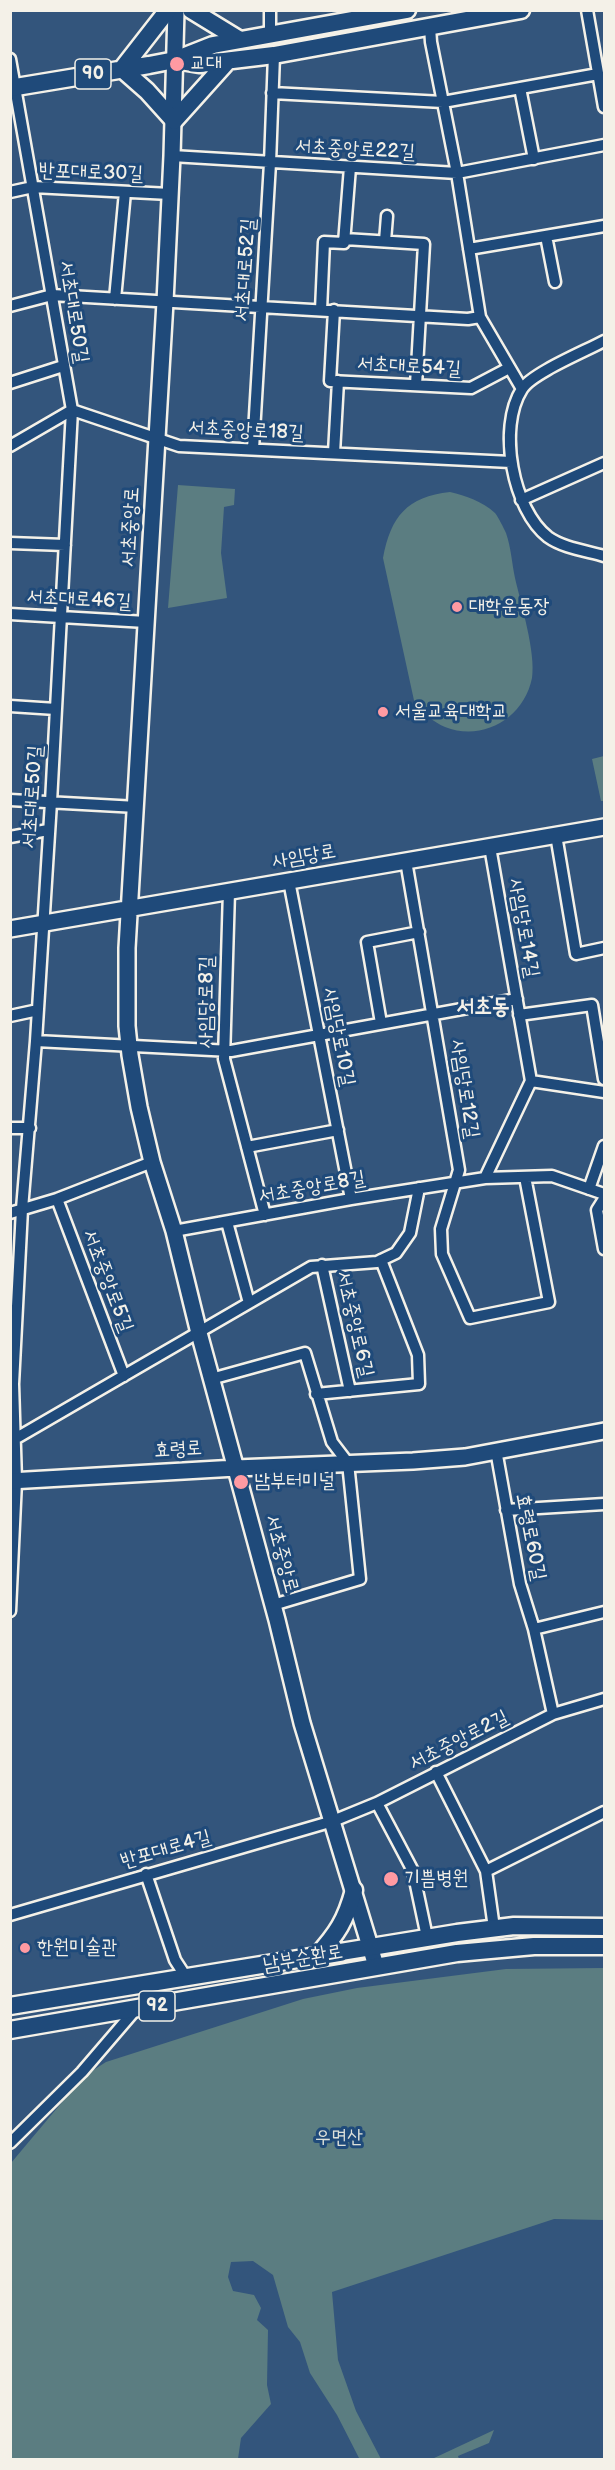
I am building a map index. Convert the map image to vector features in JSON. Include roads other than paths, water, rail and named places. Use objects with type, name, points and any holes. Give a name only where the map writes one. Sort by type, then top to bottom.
[{"type":"main road","points":[[168,10],[122,69],[147,91],[174,121],[227,62]]},
{"type":"main road","name":"서초중앙로","points":[[176,10],[174,121],[165,302],[126,988],[129,1046],[139,1107],[152,1162],[174,1231],[302,1723],[372,1946],[376,1966]]},
{"type":"main road","points":[[191,10],[240,40]]},
{"type":"main road","name":"90","points":[[13,88],[175,60],[199,49],[240,40],[407,10]]},
{"type":"main road","name":"90","points":[[175,60],[199,64],[227,62],[521,10]]},
{"type":"main road","name":"사임당로","points":[[10,929],[604,827]]},
{"type":"main road","name":"효령로","points":[[13,1481],[236,1468],[413,1461],[465,1456],[604,1431]]},
{"type":"main road","points":[[303,1979],[308,1958],[344,1922],[354,1890]]},
{"type":"main road","name":"남부순환로","points":[[10,2006],[494,1928],[604,1927]]},
{"type":"main road","name":"남부순환로","points":[[10,2030],[376,1966],[505,1948],[604,1946]]},
{"type":"street","points":[[270,10],[270,35]]},
{"type":"street","points":[[586,10],[604,107]]},
{"type":"street","points":[[430,27],[457,173],[480,317],[522,388]]},
{"type":"street","name":"서초대로52길","points":[[253,449],[274,55]]},
{"type":"street","name":"서초대로50길","points":[[10,59],[13,88],[72,410],[51,802],[12,1384],[14,1440],[10,1611]]},
{"type":"street","points":[[272,93],[443,102],[598,74]]},
{"type":"street","points":[[520,88],[534,159]]},
{"type":"street","name":"서초중앙로22길","points":[[172,156],[457,173],[604,145]]},
{"type":"street","points":[[321,310],[324,242],[344,243],[350,167]]},
{"type":"street","name":"반포대로30길","points":[[10,192],[33,188],[170,194]]},
{"type":"street","points":[[115,299],[125,192]]},
{"type":"street","points":[[385,241],[387,216]]},
{"type":"street","points":[[469,249],[604,226]]},
{"type":"street","points":[[546,236],[555,282]]},
{"type":"street","points":[[345,239],[424,244],[416,385]]},
{"type":"street","points":[[10,306],[52,295],[468,319],[480,317]]},
{"type":"street","points":[[333,310],[330,381],[338,381],[334,453]]},
{"type":"street","points":[[604,341],[543,373],[522,388],[512,418],[511,462],[521,500],[541,529],[552,540],[604,556]]},
{"type":"street","points":[[10,383],[63,366]]},
{"type":"street","name":"서초대로54길","points":[[338,381],[471,388],[509,368]]},
{"type":"street","points":[[11,442],[72,410]]},
{"type":"street","name":"서초중앙로18길","points":[[72,410],[179,446],[511,462]]},
{"type":"street","points":[[521,500],[604,463]]},
{"type":"street","points":[[10,543],[65,545]]},
{"type":"street","name":"서초대로46길","points":[[10,614],[146,621]]},
{"type":"street","points":[[10,706],[56,710]]},
{"type":"street","points":[[10,800],[137,807]]},
{"type":"street","points":[[10,837],[48,831]]},
{"type":"street","points":[[556,835],[576,954],[604,948]]},
{"type":"street","name":"사임당로14길","points":[[490,847],[531,1081]]},
{"type":"street","name":"사임당로12길","points":[[406,861],[459,1170],[456,1182]]},
{"type":"street","name":"사임당로10길","points":[[289,881],[351,1199]]},
{"type":"street","name":"사임당로8길","points":[[229,891],[223,1052],[265,1215]]},
{"type":"street","points":[[381,1023],[367,942],[419,932]]},
{"type":"street","points":[[36,1041],[223,1052],[517,999]]},
{"type":"street","points":[[519,1015],[592,1005],[604,1079]]},
{"type":"street","points":[[10,1016],[38,1010]]},
{"type":"street","points":[[531,1081],[604,1092]]},
{"type":"street","name":"사임당로12길","points":[[485,1178],[531,1081]]},
{"type":"street","points":[[10,1128],[30,1128]]},
{"type":"street","points":[[247,1147],[338,1130]]},
{"type":"street","points":[[590,1189],[604,1146]]},
{"type":"street","points":[[10,1214],[57,1199],[152,1162]]},
{"type":"street","name":"서초중앙로8길","points":[[174,1231],[351,1199],[485,1178],[552,1176],[604,1194]]},
{"type":"street","points":[[456,1182],[441,1229],[441,1254],[470,1318],[549,1302],[525,1177]]},
{"type":"street","name":"서초중앙로6길","points":[[199,1333],[311,1267],[377,1262],[396,1253],[410,1233],[419,1188]]},
{"type":"street","name":"서초중앙로5길","points":[[57,1199],[124,1376]]},
{"type":"street","points":[[604,1199],[597,1210],[604,1249]]},
{"type":"street","points":[[227,1222],[249,1303]]},
{"type":"street","name":"서초중앙로6길","points":[[322,1265],[350,1391],[419,1384],[418,1355],[381,1260]]},
{"type":"street","points":[[14,1440],[199,1333]]},
{"type":"street","points":[[211,1379],[305,1353],[332,1442],[348,1463],[360,1579],[273,1605]]},
{"type":"street","points":[[316,1394],[350,1391]]},
{"type":"street","name":"효령로60길","points":[[496,1450],[520,1584],[534,1629],[553,1714]]},
{"type":"street","points":[[506,1510],[604,1504]]},
{"type":"street","points":[[534,1629],[604,1612]]},
{"type":"street","name":"서초중앙로2길","points":[[333,1821],[377,1803],[553,1714],[604,1699]]},
{"type":"street","points":[[436,1772],[486,1871],[494,1928]]},
{"type":"street","points":[[377,1803],[413,1871],[427,1937]]},
{"type":"street","points":[[486,1871],[604,1812]]},
{"type":"street","name":"반포대로4길","points":[[10,1915],[333,1821]]},
{"type":"street","points":[[146,1875],[175,1960],[186,1977]]},
{"type":"street","points":[[10,2143],[82,2072],[136,2009]]},
{"type":"place","name":"교대","points":[[177,64]]},
{"type":"place","name":"대학운동장","points":[[457,607]]},
{"type":"place","name":"서울교육대학교","points":[[383,712]]},
{"type":"place","name":"남부터미널","points":[[241,1482]]},
{"type":"place","name":"기쁨병원","points":[[391,1879]]},
{"type":"place","name":"한원미술관","points":[[25,1948]]},
{"type":"district","name":"서초동","points":[[483,1007]]},
{"type":"park label","name":"우면산","points":[[339,2138]]}]
